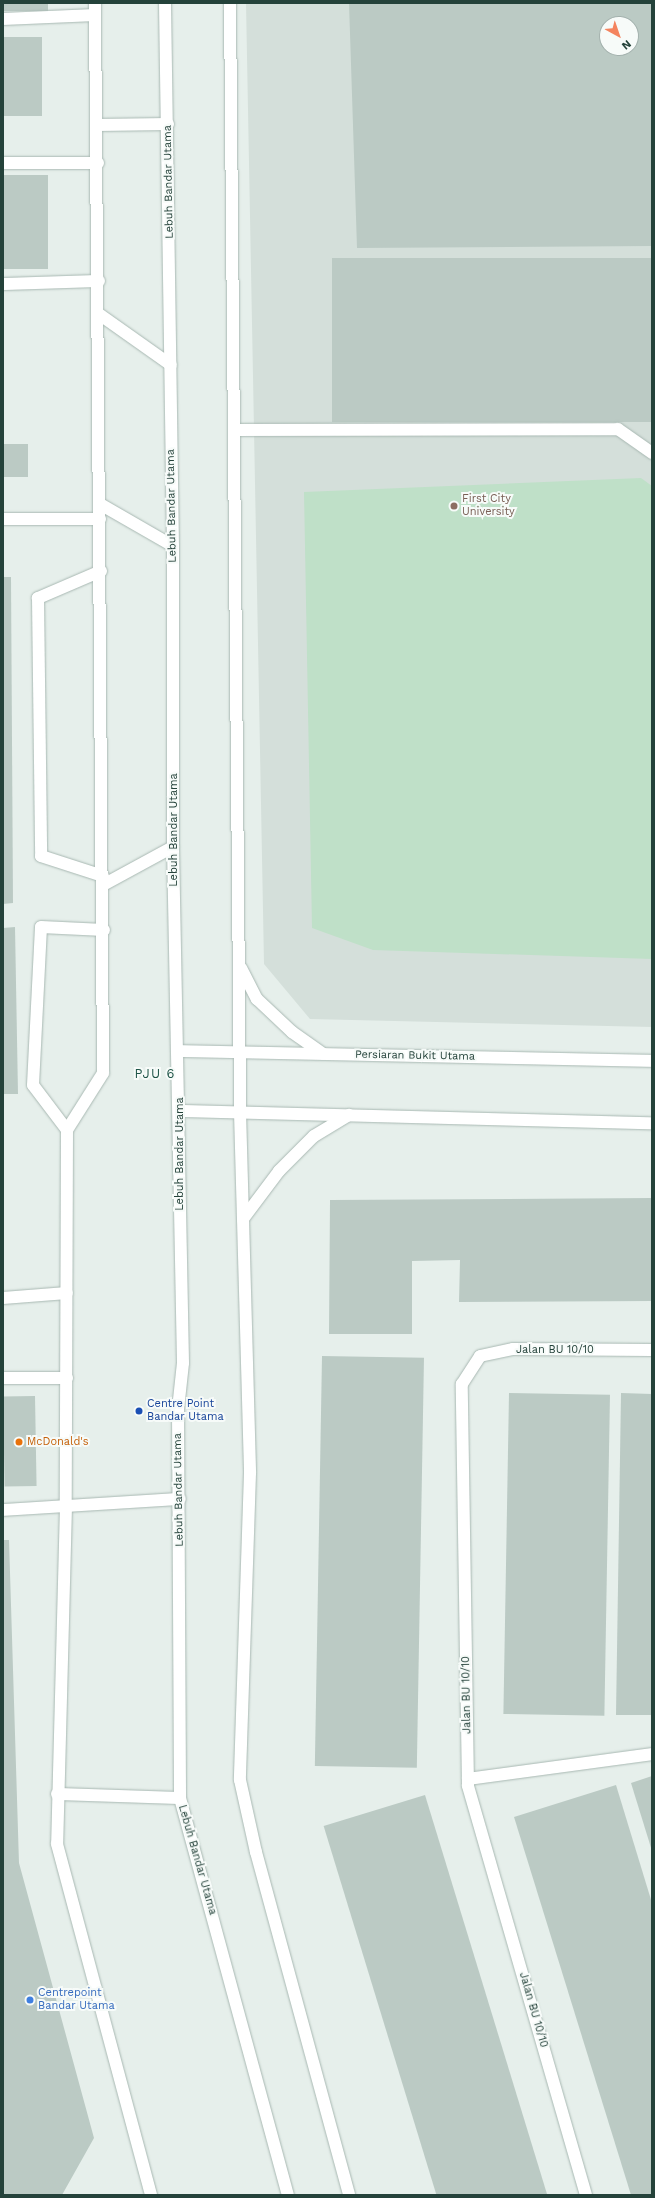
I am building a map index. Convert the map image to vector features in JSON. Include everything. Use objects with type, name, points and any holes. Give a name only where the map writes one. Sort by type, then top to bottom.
[{"type":"main road","name":"Lebuh Bandar Utama","points":[[165,3],[168,124],[173,546],[173,847],[180,1111],[183,1363],[178,1409],[180,1499],[180,1798],[288,2195]]},
{"type":"main road","points":[[230,3],[240,1112],[250,1473],[240,1780],[256,1852],[349,2195]]},
{"type":"main road","points":[[3,19],[95,9],[100,314],[100,519],[104,930],[103,1073],[68,1130],[66,1506],[57,1794],[57,1844],[151,2195]]},
{"type":"main road","points":[[97,125],[168,124]]},
{"type":"main road","points":[[3,163],[98,163]]},
{"type":"main road","points":[[3,284],[99,281]]},
{"type":"main road","points":[[100,314],[171,365]]},
{"type":"main road","points":[[235,430],[618,429],[652,453]]},
{"type":"main road","points":[[100,504],[173,546]]},
{"type":"main road","points":[[3,519],[100,519]]},
{"type":"main road","points":[[101,571],[38,598],[41,856],[103,880],[173,847]]},
{"type":"main road","points":[[68,1130],[34,1085],[42,928],[104,930]]},
{"type":"main road","points":[[239,965],[257,999],[292,1032],[323,1054]]},
{"type":"main road","name":"Persiaran Bukit Utama","points":[[178,1051],[652,1061]]},
{"type":"main road","points":[[180,1111],[652,1123]]},
{"type":"main road","points":[[243,1219],[279,1171],[314,1136],[349,1115]]},
{"type":"main road","points":[[3,1298],[67,1293]]},
{"type":"main road","name":"Jalan BU 10/10","points":[[586,2195],[468,1779],[462,1384],[480,1356],[512,1349],[652,1350]]},
{"type":"main road","points":[[3,1378],[67,1378]]},
{"type":"main road","points":[[3,1510],[180,1499]]},
{"type":"main road","points":[[468,1779],[652,1754]]},
{"type":"main road","points":[[57,1794],[180,1798]]},
{"type":"shaded area","name":"First City University","points":[[246,3],[652,3],[652,1027],[310,1019],[264,964]]},
{"type":"green space","points":[[641,478],[652,486],[652,959],[373,950],[312,928],[304,492]]},
{"type":"building","points":[[3,3],[48,3],[48,11],[3,11]]},
{"type":"building","points":[[349,3],[652,3],[652,246],[357,248]]},
{"type":"building","points":[[3,37],[42,37],[42,116],[3,116]]},
{"type":"building","points":[[3,175],[48,175],[48,269],[3,269]]},
{"type":"building","points":[[332,258],[652,258],[652,422],[332,422]]},
{"type":"building","points":[[3,444],[28,444],[28,477],[3,477]]},
{"type":"building","points":[[3,577],[11,577],[13,903],[3,904]]},
{"type":"building","points":[[15,927],[18,1094],[3,1094],[3,928]]},
{"type":"building","points":[[652,1198],[652,1301],[459,1302],[460,1260],[412,1261],[412,1334],[329,1334],[330,1200]]},
{"type":"building","points":[[322,1356],[424,1358],[417,1768],[315,1766]]},
{"type":"building","points":[[509,1393],[610,1395],[604,1716],[503,1714]]},
{"type":"building","points":[[621,1393],[652,1394],[652,1715],[616,1715]]},
{"type":"building","name":"McDonald's","points":[[35,1396],[37,1486],[5,1487],[3,1397]]},
{"type":"building","name":"Centrepoint Bandar Utama","points":[[3,1540],[9,1540],[19,1863],[94,2138],[62,2195],[3,2195]]},
{"type":"building","points":[[652,1776],[652,1851],[631,1783]]},
{"type":"building","points":[[616,1785],[652,1903],[652,2195],[631,2195],[514,1817]]},
{"type":"building","points":[[425,1795],[547,2195],[436,2195],[324,1826]]},
{"type":"place","name":"First City University","points":[[454,506]]},
{"type":"place","name":"Centre Point Bandar Utama","points":[[139,1411]]},
{"type":"place","name":"McDonald's","points":[[19,1442]]},
{"type":"place","name":"Centrepoint Bandar Utama","points":[[30,2000]]},
{"type":"district","name":"PJU 6","points":[[155,1074]]}]
